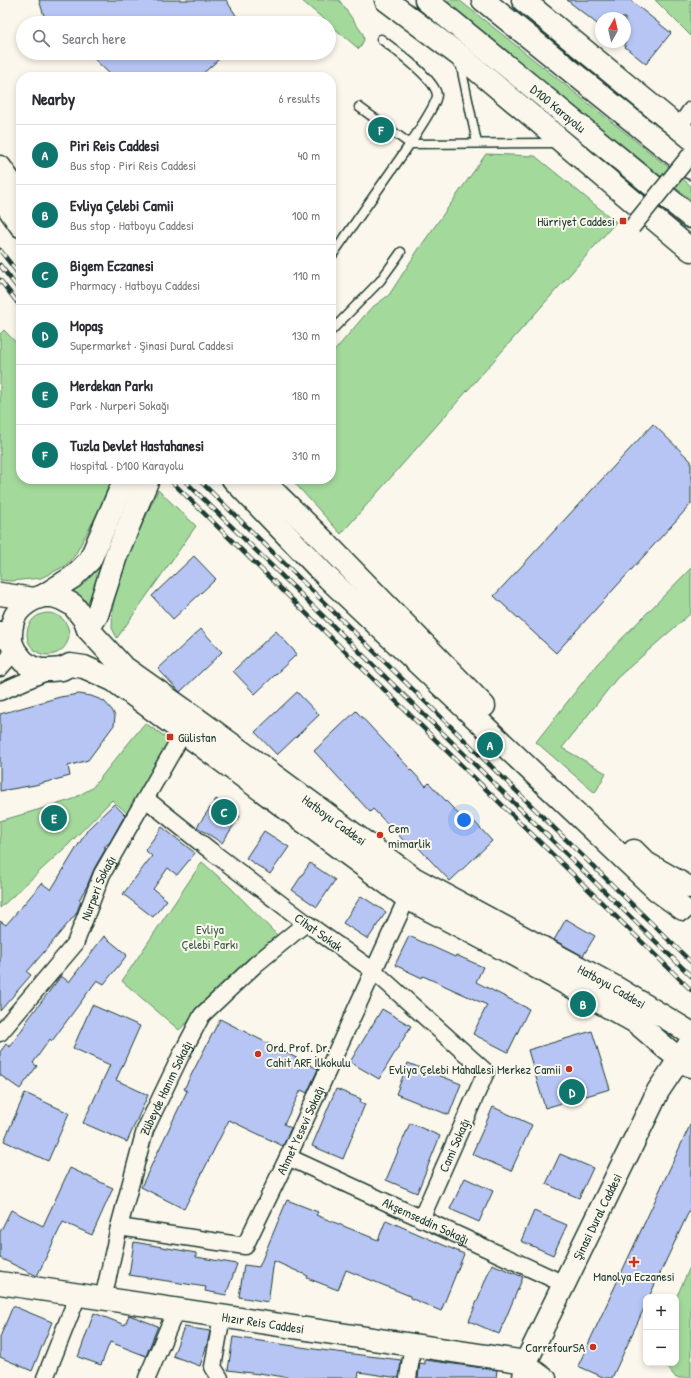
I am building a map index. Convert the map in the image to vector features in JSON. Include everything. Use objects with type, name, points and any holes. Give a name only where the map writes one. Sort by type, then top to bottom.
[{"type":"main road","points":[[386,0],[459,55],[691,250]]},
{"type":"main road","name":"D100 Karayolu","points":[[426,0],[691,217]]},
{"type":"main road","points":[[483,0],[691,168]]},
{"type":"main road","points":[[523,0],[685,133]]},
{"type":"main road","points":[[0,167],[16,190]]},
{"type":"main road","points":[[0,196],[16,219]]},
{"type":"main road","points":[[9,642],[14,616],[20,609],[26,603],[73,577],[90,560],[123,484]]},
{"type":"main road","points":[[61,668],[78,658],[83,649],[87,640],[88,629],[97,615],[116,556],[146,484]]},
{"type":"main road","points":[[238,484],[334,583],[657,890],[687,915]]},
{"type":"main road","points":[[266,484],[322,539],[434,656],[544,767],[646,863],[690,885],[684,893],[682,901],[687,915]]},
{"type":"main road","name":"Hatboyu Caddesi","points":[[0,594],[39,597],[53,596],[73,605],[84,620],[88,629],[122,666],[197,718],[415,879],[613,986],[691,1033]]},
{"type":"main road","name":"Hatboyu Caddesi","points":[[9,642],[23,661],[31,667],[41,670],[84,667],[113,680],[407,898],[634,1021],[662,1046],[687,1055]]},
{"type":"main road","name":"Şinasi Dural Caddesi","points":[[525,1370],[564,1284],[658,1091],[687,1055]]},
{"type":"main road","name":"Hızır Reis Caddesi","points":[[0,1283],[413,1345],[525,1370]]},
{"type":"street","points":[[685,133],[691,110]]},
{"type":"street","points":[[632,227],[691,154]]},
{"type":"street","points":[[0,668],[9,642]]},
{"type":"street","points":[[0,692],[61,668]]},
{"type":"street","name":"Nurperi Sokağı","points":[[0,1033],[75,944],[102,874],[183,733]]},
{"type":"street","name":"Cihat Sokak","points":[[146,799],[211,852],[306,923],[374,971],[486,1072]]},
{"type":"street","name":"Ahmet Yesevi Sokağı","points":[[119,1227],[244,1246],[288,1157],[407,898]]},
{"type":"street","name":"Zübeyde Hanım Sokağı","points":[[103,1299],[119,1227],[145,1130],[180,1055],[202,1015],[256,964],[306,923]]},
{"type":"street","name":"Cami Sokağı","points":[[421,1219],[486,1072]]},
{"type":"street","name":"Akşemseddin Sokağı","points":[[288,1157],[564,1284]]},
{"type":"street","points":[[45,1378],[78,1295]]},
{"type":"street","points":[[147,1378],[176,1310]]},
{"type":"street","points":[[220,1378],[213,1367],[222,1316]]},
{"type":"street","points":[[408,1378],[413,1345]]},
{"type":"street","points":[[525,1370],[548,1378]]},
{"type":"lane","points":[[336,250],[410,144],[437,96],[435,88],[428,78],[381,39]]},
{"type":"lane","points":[[459,55],[477,143]]},
{"type":"lane","points":[[359,107],[410,144],[565,143]]},
{"type":"lane","points":[[336,326],[380,281],[400,252]]},
{"type":"green space","points":[[301,0],[339,0],[363,34],[364,40],[359,49],[336,30],[336,16],[320,16]]},
{"type":"green space","points":[[441,0],[459,0],[677,174],[691,186],[691,200]]},
{"type":"green space","points":[[655,0],[691,0],[691,36]]},
{"type":"green space","points":[[486,154],[535,156],[616,222],[341,534],[296,484],[336,484],[336,349],[370,309],[389,295],[418,250]]},
{"type":"green space","points":[[4,330],[16,343],[16,484],[113,484],[75,555],[65,566],[41,578],[11,581],[0,580],[0,334]]},
{"type":"green space","points":[[158,490],[196,526],[117,638],[112,628],[113,605],[118,584],[129,553]]},
{"type":"green space","points":[[110,544],[89,610],[81,598],[66,589],[98,561]]},
{"type":"green space","points":[[691,568],[691,613],[617,678],[562,748],[606,773],[595,793],[536,742],[597,664]]},
{"type":"green space","points":[[44,613],[52,613],[60,616],[66,622],[69,634],[66,646],[60,652],[52,655],[44,655],[36,652],[30,646],[27,638],[27,630],[30,622],[36,616]]},
{"type":"green space","points":[[145,723],[170,740],[128,814],[112,800],[68,845],[0,908],[0,821],[71,800],[92,788]]},
{"type":"green space","name":"Evliya Çelebi Parkı","points":[[202,862],[230,887],[279,937],[179,1030],[122,981]]},
{"type":"green space","points":[[691,1265],[691,1378],[676,1378],[666,1366],[679,1366],[678,1294]]},
{"type":"building","points":[[39,0],[226,0],[236,16],[44,16]]},
{"type":"building","points":[[567,0],[630,0],[671,33],[646,64],[626,48],[631,48],[631,12],[595,12],[595,22]]},
{"type":"building","points":[[95,60],[218,60],[205,72],[108,72]]},
{"type":"building","points":[[653,424],[691,461],[691,504],[556,653],[494,596]]},
{"type":"building","points":[[194,556],[216,579],[173,619],[152,596]]},
{"type":"building","points":[[201,629],[222,652],[180,692],[158,669]]},
{"type":"building","points":[[276,631],[297,654],[255,694],[233,671]]},
{"type":"building","points":[[297,692],[319,715],[277,755],[255,732]]},
{"type":"building","points":[[79,694],[91,696],[104,701],[115,716],[114,725],[88,760],[68,766],[70,776],[35,785],[0,791],[0,714],[60,697]]},
{"type":"building","points":[[356,711],[426,786],[429,783],[466,822],[471,818],[492,841],[450,881],[413,842],[409,846],[373,809],[370,812],[314,751]]},
{"type":"building","points":[[216,799],[240,816],[222,843],[197,827]]},
{"type":"building","points":[[114,804],[125,815],[110,842],[104,847],[106,848],[79,900],[81,901],[76,914],[27,972],[31,975],[0,1011],[0,921],[6,925],[42,883],[51,890],[88,829]]},
{"type":"building","points":[[162,827],[195,853],[177,875],[168,868],[153,889],[167,900],[153,917],[123,894],[152,856],[145,850]]},
{"type":"building","points":[[264,831],[289,847],[270,874],[246,858]]},
{"type":"building","points":[[310,863],[335,880],[317,907],[292,890]]},
{"type":"building","points":[[361,896],[386,912],[368,939],[343,923]]},
{"type":"building","points":[[566,919],[595,936],[583,956],[554,940]]},
{"type":"building","points":[[104,936],[127,955],[104,984],[97,980],[52,1041],[50,1039],[33,1063],[37,1066],[20,1089],[0,1075],[0,1052],[6,1044],[10,1047],[26,1022],[61,976],[69,982]]},
{"type":"building","points":[[409,936],[455,957],[456,955],[483,967],[476,982],[529,1009],[508,1052],[473,1034],[487,1005],[395,965]]},
{"type":"building","points":[[92,1005],[140,1026],[116,1080],[148,1095],[127,1142],[83,1123],[110,1065],[73,1048]]},
{"type":"building","points":[[382,1009],[411,1026],[379,1079],[350,1062]]},
{"type":"building","points":[[220,1019],[318,1069],[307,1093],[301,1090],[284,1124],[291,1128],[283,1146],[229,1120],[184,1209],[141,1187],[187,1091],[184,1089]]},
{"type":"building","name":"Evliya Çelebi Mahallesi Merkez Camii","points":[[592,1031],[610,1089],[545,1108],[528,1050]]},
{"type":"building","points":[[408,1063],[461,1084],[449,1115],[396,1094]]},
{"type":"building","points":[[336,1089],[361,1099],[360,1102],[365,1104],[343,1159],[312,1146]]},
{"type":"building","points":[[25,1093],[69,1113],[48,1161],[4,1141]]},
{"type":"building","points":[[493,1107],[532,1125],[511,1171],[472,1154]]},
{"type":"building","points":[[410,1123],[440,1136],[417,1193],[386,1180]]},
{"type":"building","points":[[691,1123],[691,1207],[650,1294],[643,1294],[643,1311],[612,1378],[605,1378],[578,1366]]},
{"type":"building","points":[[560,1154],[593,1168],[579,1198],[546,1184]]},
{"type":"building","points":[[70,1168],[113,1188],[92,1235],[63,1222],[37,1276],[0,1258],[0,1232],[11,1210],[43,1226]]},
{"type":"building","points":[[465,1178],[493,1191],[479,1222],[450,1209]]},
{"type":"building","points":[[287,1200],[318,1212],[316,1215],[378,1240],[386,1220],[464,1254],[441,1311],[410,1298],[410,1296],[346,1270],[338,1290],[307,1278],[308,1276],[274,1261],[268,1302],[239,1297],[244,1265],[259,1267]]},
{"type":"building","points":[[534,1211],[567,1225],[553,1255],[521,1241]]},
{"type":"building","points":[[134,1242],[196,1253],[196,1257],[237,1264],[226,1295],[205,1291],[206,1287],[129,1275]]},
{"type":"building","points":[[492,1264],[523,1277],[499,1334],[469,1321]]},
{"type":"building","points":[[13,1306],[52,1322],[32,1371],[0,1357],[0,1337]]},
{"type":"building","points":[[94,1313],[125,1325],[129,1315],[158,1326],[146,1356],[110,1342],[101,1365],[78,1357]]},
{"type":"building","points":[[184,1327],[210,1331],[200,1366],[173,1356]]},
{"type":"building","points":[[233,1337],[401,1360],[399,1378],[359,1372],[358,1378],[291,1378],[228,1370]]},
{"type":"building","points":[[425,1360],[497,1370],[496,1378],[418,1378],[420,1363],[425,1364]]},
{"type":"railway","points":[[0,250],[16,271]]},
{"type":"railway","points":[[0,265],[16,286]]},
{"type":"railway","points":[[0,280],[16,301]]},
{"type":"railway","points":[[174,484],[691,990]]},
{"type":"railway","points":[[188,484],[691,976]]},
{"type":"railway","points":[[203,484],[691,962]]},
{"type":"place","name":"Tuzla Devlet Hastahanesi","points":[[381,130]]},
{"type":"place","name":"Hürriyet Caddesi","points":[[623,221]]},
{"type":"place","name":"Gülistan","points":[[170,737]]},
{"type":"place","name":"Piri Reis Caddesi","points":[[490,745]]},
{"type":"place","name":"Bigem Eczanesi","points":[[224,812]]},
{"type":"place","name":"Merdekan Parkı","points":[[54,818]]},
{"type":"place","name":"Cem mimarlik","points":[[380,835]]},
{"type":"place","name":"Evliya Çelebi Camii","points":[[583,1004]]},
{"type":"place","name":"Ord. Prof. Dr. Cahit ARF İlkokulu","points":[[258,1054]]},
{"type":"place","name":"Evliya Çelebi Mahallesi Merkez Camii","points":[[569,1069]]},
{"type":"place","name":"Mopaş","points":[[572,1092]]},
{"type":"place","name":"Manolya Eczanesi","points":[[634,1262]]},
{"type":"place","name":"CarrefourSA","points":[[593,1347]]}]
